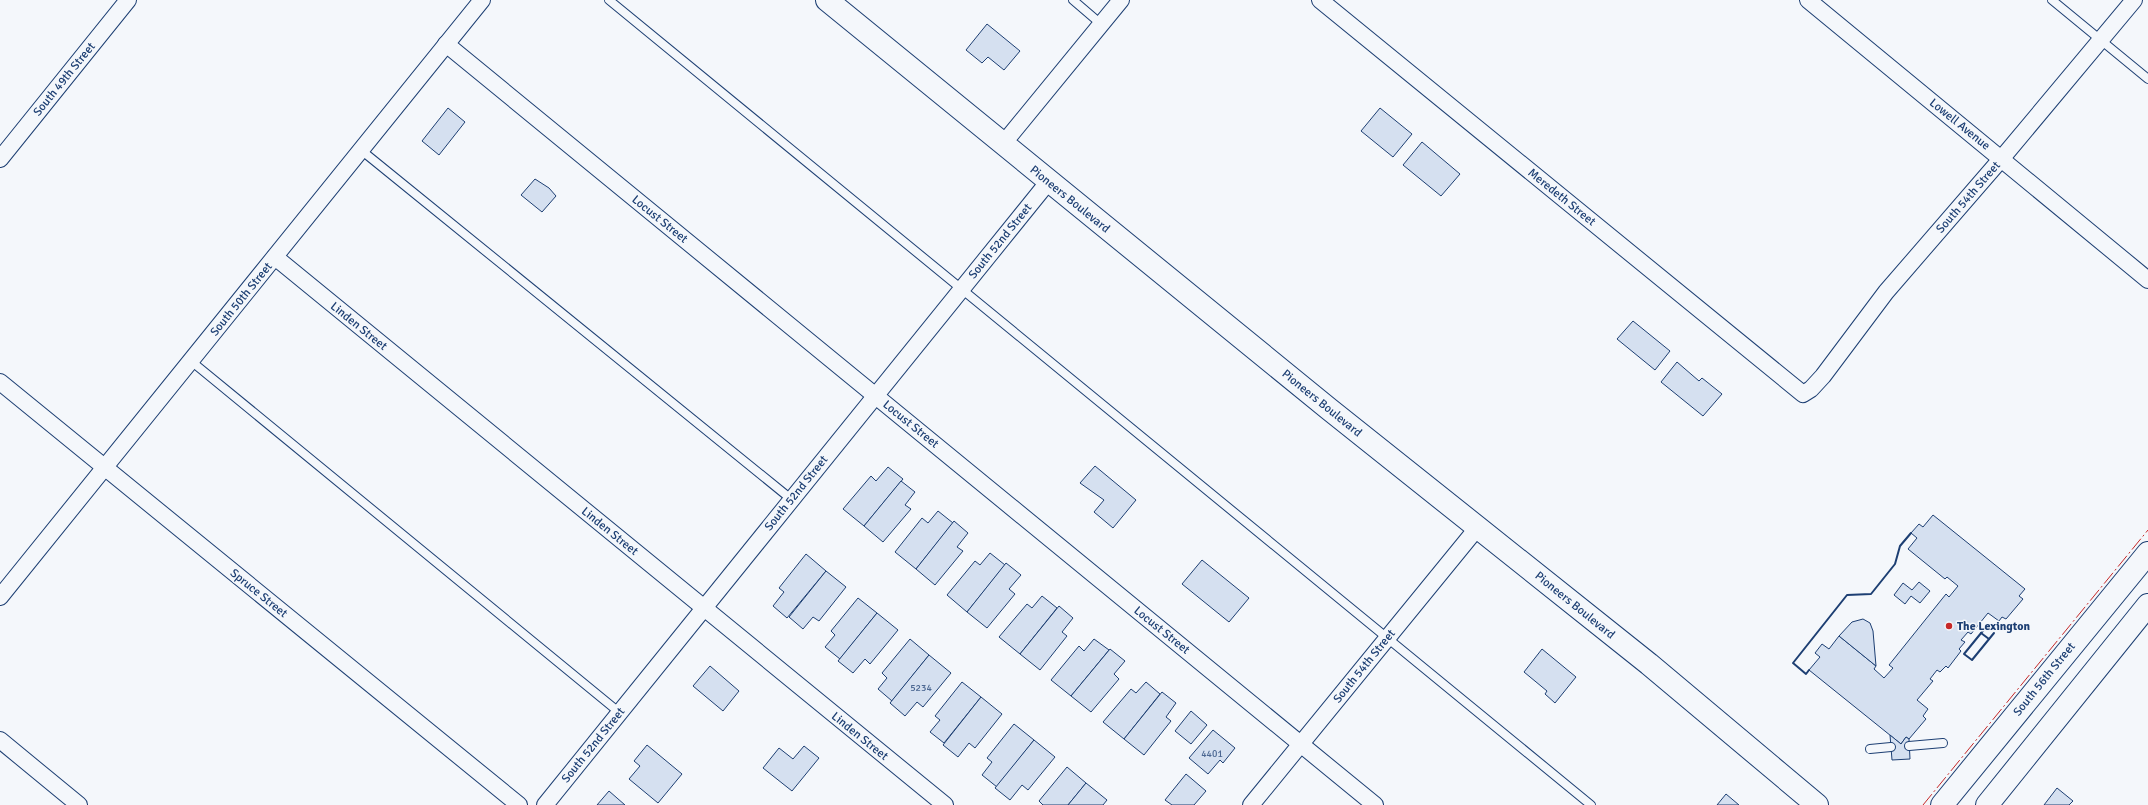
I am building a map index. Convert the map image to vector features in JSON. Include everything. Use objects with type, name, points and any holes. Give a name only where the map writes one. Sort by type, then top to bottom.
[{"type":"main road","name":"Pioneers Boulevard","points":[[827,0],[1049,182],[1649,664],[1816,805]]},
{"type":"main road","name":"South 56th Street","points":[[1942,805],[2148,553]]},
{"type":"main road","points":[[1987,805],[2148,605]]},
{"type":"street","name":"South 49th Street","points":[[0,159],[128,0]]},
{"type":"street","name":"South 50th Street","points":[[0,597],[482,0]]},
{"type":"street","points":[[1003,144],[1121,0]]},
{"type":"street","name":"Meredeth Street","points":[[1320,0],[1803,394]]},
{"type":"street","name":"Lowell Avenue","points":[[1808,0],[2002,158],[2148,280]]},
{"type":"street","name":"South 54th Street","points":[[1803,394],[1811,389],[1823,376],[1886,292],[2002,158],[2134,0]]},
{"type":"street","name":"Locust Street","points":[[446,44],[1375,805]]},
{"type":"street","name":"South 52nd Street","points":[[545,805],[875,395],[1049,182]]},
{"type":"street","name":"Linden Street","points":[[275,257],[945,805]]},
{"type":"street","name":"Spruce Street","points":[[0,382],[519,805]]},
{"type":"street","name":"South 54th Street","points":[[1251,805],[1478,527]]},
{"type":"street","points":[[0,740],[69,802]]},
{"type":"lane","points":[[609,0],[1590,805]]},
{"type":"lane","points":[[1073,0],[1101,24]]},
{"type":"lane","points":[[2052,0],[2148,79]]},
{"type":"lane","points":[[361,150],[791,499]]},
{"type":"lane","points":[[190,361],[620,713]]},
{"type":"lane","points":[[1909,746],[1943,743]]},
{"type":"lane","points":[[1870,749],[1891,747]]},
{"type":"building","points":[[987,24],[1020,51],[1004,70],[988,57],[982,63],[966,50]]},
{"type":"building","points":[[448,108],[465,122],[439,155],[422,141]]},
{"type":"building","points":[[1380,108],[1412,134],[1393,157],[1361,131]]},
{"type":"building","points":[[1422,142],[1460,174],[1441,196],[1403,165]]},
{"type":"building","points":[[535,179],[549,188],[556,196],[542,212],[521,195]]},
{"type":"building","points":[[1633,321],[1670,351],[1655,370],[1617,339]]},
{"type":"building","points":[[1677,362],[1699,381],[1702,378],[1722,394],[1703,416],[1661,382]]},
{"type":"building","points":[[1095,466],[1136,500],[1113,528],[1094,512],[1104,500],[1080,483]]},
{"type":"building","points":[[888,467],[903,479],[864,526],[843,509],[871,476],[876,481]]},
{"type":"building","points":[[901,481],[915,492],[905,505],[911,509],[883,542],[864,526]]},
{"type":"building","points":[[938,511],[953,523],[916,569],[895,552],[922,518],[928,523]]},
{"type":"building","name":"The Lexington","points":[[1933,515],[2025,589],[2019,596],[2023,599],[2006,619],[2002,617],[1999,621],[1988,613],[1971,634],[1968,632],[1961,640],[1965,642],[1959,649],[1961,651],[1948,668],[1946,666],[1940,672],[1937,670],[1930,679],[1933,681],[1917,700],[1928,709],[1923,716],[1926,719],[1909,739],[1906,737],[1901,744],[1809,670],[1820,657],[1815,653],[1822,644],[1829,649],[1839,636],[1876,666],[1874,669],[1884,678],[1893,668],[1889,665],[1946,594],[1949,597],[1958,586],[1947,577],[1945,579],[1908,549],[1917,538],[1911,533],[1919,524],[1923,527]]},
{"type":"building","points":[[954,521],[968,533],[957,547],[963,551],[935,585],[916,569]]},
{"type":"building","points":[[990,553],[1005,565],[967,612],[947,595],[975,561],[980,565]]},
{"type":"building","points":[[806,554],[826,571],[787,618],[773,606],[784,592],[779,588]]},
{"type":"building","points":[[1202,560],[1249,598],[1229,622],[1182,584]]},
{"type":"building","points":[[1006,563],[1021,575],[1009,589],[1015,594],[987,628],[967,612]]},
{"type":"building","points":[[826,571],[846,587],[819,621],[813,617],[803,629],[789,617]]},
{"type":"building","points":[[1919,582],[1930,591],[1920,603],[1911,596],[1905,604],[1894,595],[1903,583],[1912,590]]},
{"type":"building","points":[[1042,596],[1057,608],[1020,654],[999,637],[1027,604],[1032,608]]},
{"type":"building","points":[[858,598],[877,613],[840,659],[825,647],[835,635],[831,631]]},
{"type":"building","points":[[1059,606],[1073,618],[1062,632],[1067,636],[1040,670],[1020,654]]},
{"type":"building","points":[[877,613],[898,630],[870,664],[865,659],[853,673],[838,661]]},
{"type":"building","points":[[1863,619],[1870,623],[1873,631],[1876,666],[1839,636],[1852,622]]},
{"type":"building","points":[[910,639],[929,655],[892,701],[878,689],[887,678],[882,673]]},
{"type":"building","points":[[1094,639],[1109,650],[1071,696],[1051,680],[1079,646],[1084,651]]},
{"type":"building","points":[[1110,649],[1125,661],[1114,674],[1119,679],[1091,712],[1071,696]]},
{"type":"building","points":[[1542,649],[1576,677],[1555,703],[1545,694],[1547,691],[1524,672]]},
{"type":"building","points":[[929,655],[951,673],[923,707],[917,702],[905,716],[890,703]]},
{"type":"building","points":[[710,666],[739,691],[723,711],[693,686]]},
{"type":"building","points":[[962,682],[981,697],[944,743],[930,732],[940,720],[935,716]]},
{"type":"building","points":[[1146,682],[1160,694],[1124,739],[1103,722],[1131,689],[1136,693]]},
{"type":"building","points":[[1162,692],[1176,703],[1166,717],[1171,721],[1144,755],[1124,739]]},
{"type":"building","points":[[981,697],[1002,714],[975,748],[969,743],[958,757],[943,745]]},
{"type":"building","points":[[1191,711],[1207,725],[1191,744],[1175,731]]},
{"type":"building","points":[[1014,724],[1034,740],[997,787],[982,775],[992,762],[987,758]]},
{"type":"building","points":[[1213,730],[1235,748],[1223,763],[1220,760],[1208,774],[1189,758]]},
{"type":"building","points":[[1890,735],[1901,744],[1906,737],[1909,739],[1910,759],[1892,760]]},
{"type":"building","points":[[1034,740],[1055,757],[1028,790],[1022,785],[1010,800],[995,788]]},
{"type":"building","points":[[647,745],[682,774],[658,803],[629,779],[640,766],[634,761]]},
{"type":"building","points":[[804,746],[819,758],[792,791],[763,768],[779,748],[793,759]]},
{"type":"building","points":[[1067,767],[1086,783],[1068,805],[1043,805],[1039,801]]},
{"type":"building","points":[[1186,774],[1206,791],[1194,805],[1172,805],[1165,800]]},
{"type":"building","points":[[1086,783],[1107,800],[1103,805],[1068,805]]},
{"type":"building","points":[[2057,788],[2073,801],[2069,805],[2044,805]]},
{"type":"building","points":[[609,791],[625,805],[597,805]]},
{"type":"building","points":[[1726,794],[1739,805],[1717,805]]},
{"type":"wall","points":[[1809,670],[1806,674],[1793,663],[1847,595],[1871,594],[1895,564],[1900,546],[1911,533]]},
{"type":"wall","points":[[1986,627],[1964,654],[1972,660],[1994,633]]},
{"type":"wall","points":[[1981,633],[1989,639]]},
{"type":"power","points":[[1923,805],[2148,530]]},
{"type":"place","name":"The Lexington","points":[[1949,626]]}]
